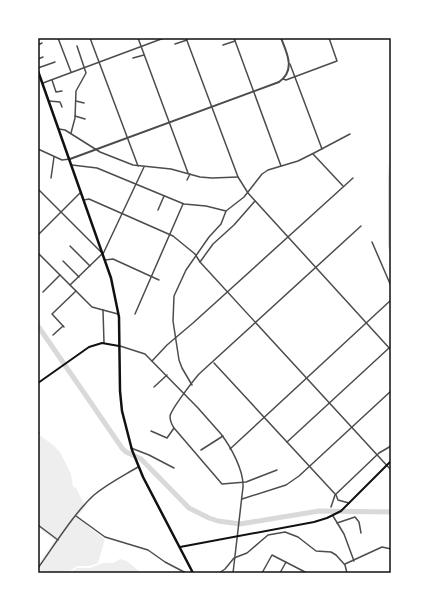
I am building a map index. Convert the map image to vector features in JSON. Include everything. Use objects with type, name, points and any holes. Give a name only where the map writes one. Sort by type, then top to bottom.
[{"type":"main road","points":[[38,70],[111,278],[118,314],[121,404],[125,426],[132,449],[138,466],[193,573]]},
{"type":"main road","points":[[38,383],[89,347],[104,343],[119,346]]},
{"type":"main road","points":[[180,547],[323,519],[333,515],[344,509],[391,461]]},
{"type":"street","points":[[58,38],[71,73]]},
{"type":"street","points":[[90,38],[138,166]]},
{"type":"street","points":[[138,38],[189,174],[187,180]]},
{"type":"street","points":[[42,83],[164,38]]},
{"type":"street","points":[[281,38],[322,149]]},
{"type":"street","points":[[38,149],[63,160],[70,159],[254,92],[283,79],[286,80],[337,61],[329,38]]},
{"type":"street","points":[[175,44],[186,39],[238,177],[248,193],[390,349],[287,442]]},
{"type":"street","points":[[223,45],[234,39],[281,166]]},
{"type":"street","points":[[38,45],[42,43]]},
{"type":"street","points":[[71,133],[75,116],[77,89],[86,74],[77,46]]},
{"type":"street","points":[[133,58],[144,55]]},
{"type":"street","points":[[38,59],[43,57]]},
{"type":"street","points":[[38,70],[55,62]]},
{"type":"street","points":[[283,79],[288,73],[290,64]]},
{"type":"street","points":[[52,80],[56,92],[62,92]]},
{"type":"street","points":[[49,101],[60,102],[62,108]]},
{"type":"street","points":[[76,101],[84,103]]},
{"type":"street","points":[[75,116],[85,119]]},
{"type":"street","points":[[59,129],[71,133],[97,150],[138,166],[171,169],[198,177],[238,177]]},
{"type":"street","points":[[192,384],[182,368],[177,352],[173,321],[174,296],[186,270],[220,224],[226,211],[248,193],[262,174],[268,170],[314,154],[350,134]]},
{"type":"street","points":[[314,154],[343,186]]},
{"type":"street","points":[[51,178],[54,157]]},
{"type":"street","points":[[72,165],[97,168],[184,204],[206,206],[226,211]]},
{"type":"street","points":[[70,285],[103,253],[123,214],[144,167]]},
{"type":"street","points":[[152,361],[175,337],[227,292],[352,178]]},
{"type":"street","points":[[38,189],[103,253]]},
{"type":"street","points":[[38,235],[81,192]]},
{"type":"street","points":[[158,210],[164,196]]},
{"type":"street","points":[[84,200],[89,199],[170,234],[196,255],[200,262],[255,323],[391,470]]},
{"type":"street","points":[[200,262],[213,244],[234,225],[255,201]]},
{"type":"street","points":[[135,314],[184,204]]},
{"type":"street","points":[[277,470],[244,483],[222,484],[174,428],[170,420],[171,415],[184,393],[199,374],[361,226]]},
{"type":"street","points":[[372,242],[391,286]]},
{"type":"street","points":[[70,246],[90,266]]},
{"type":"street","points":[[38,253],[92,307],[118,314]]},
{"type":"street","points":[[105,260],[113,259],[160,280]]},
{"type":"street","points":[[63,261],[78,277]]},
{"type":"street","points":[[43,292],[60,275]]},
{"type":"street","points":[[53,335],[63,326],[52,314],[76,291]]},
{"type":"street","points":[[230,449],[391,300]]},
{"type":"street","points":[[103,310],[104,343]]},
{"type":"street","points":[[119,346],[141,352],[167,375],[223,436],[241,469],[244,483],[233,573]]},
{"type":"street","points":[[213,362],[336,495],[338,500],[349,503]]},
{"type":"street","points":[[154,387],[167,375]]},
{"type":"street","points":[[242,499],[286,485],[391,391]]},
{"type":"street","points":[[152,431],[167,438],[174,428]]},
{"type":"street","points":[[201,450],[223,436]]},
{"type":"street","points":[[331,507],[333,499],[336,495],[377,455],[391,446]]},
{"type":"street","points":[[132,449],[149,455],[174,468]]},
{"type":"street","points":[[38,568],[76,516],[94,495],[138,466]]},
{"type":"street","points":[[333,515],[346,538],[354,561]]},
{"type":"street","points":[[76,516],[105,537],[148,550],[165,562],[186,573]]},
{"type":"street","points":[[337,523],[355,517],[359,522],[361,533]]},
{"type":"street","points":[[38,525],[58,540]]},
{"type":"street","points":[[288,526],[289,533]]},
{"type":"street","points":[[220,573],[234,558],[248,552],[268,535],[285,532],[298,537],[316,551],[331,552],[336,555],[345,565],[348,573]]},
{"type":"street","points":[[345,565],[382,547],[391,549]]},
{"type":"street","points":[[262,573],[272,555],[307,573]]},
{"type":"street","points":[[280,573],[286,562]]},
{"type":"shaded area","points":[[391,125],[391,256],[388,246],[388,179]]},
{"type":"shaded area","points":[[38,434],[60,452],[71,474],[73,487],[76,488],[86,506],[78,516],[91,529],[105,539],[98,563],[90,566],[77,566],[68,573],[45,573],[38,569],[38,565],[55,540],[38,527]]},
{"type":"shaded area","points":[[120,559],[127,561],[141,573],[69,573],[77,568],[90,568],[103,563],[114,563]]},
{"type":"waterway","points":[[38,326],[122,448],[126,452],[141,459],[189,508],[218,521],[240,524],[319,511],[391,512]]}]
